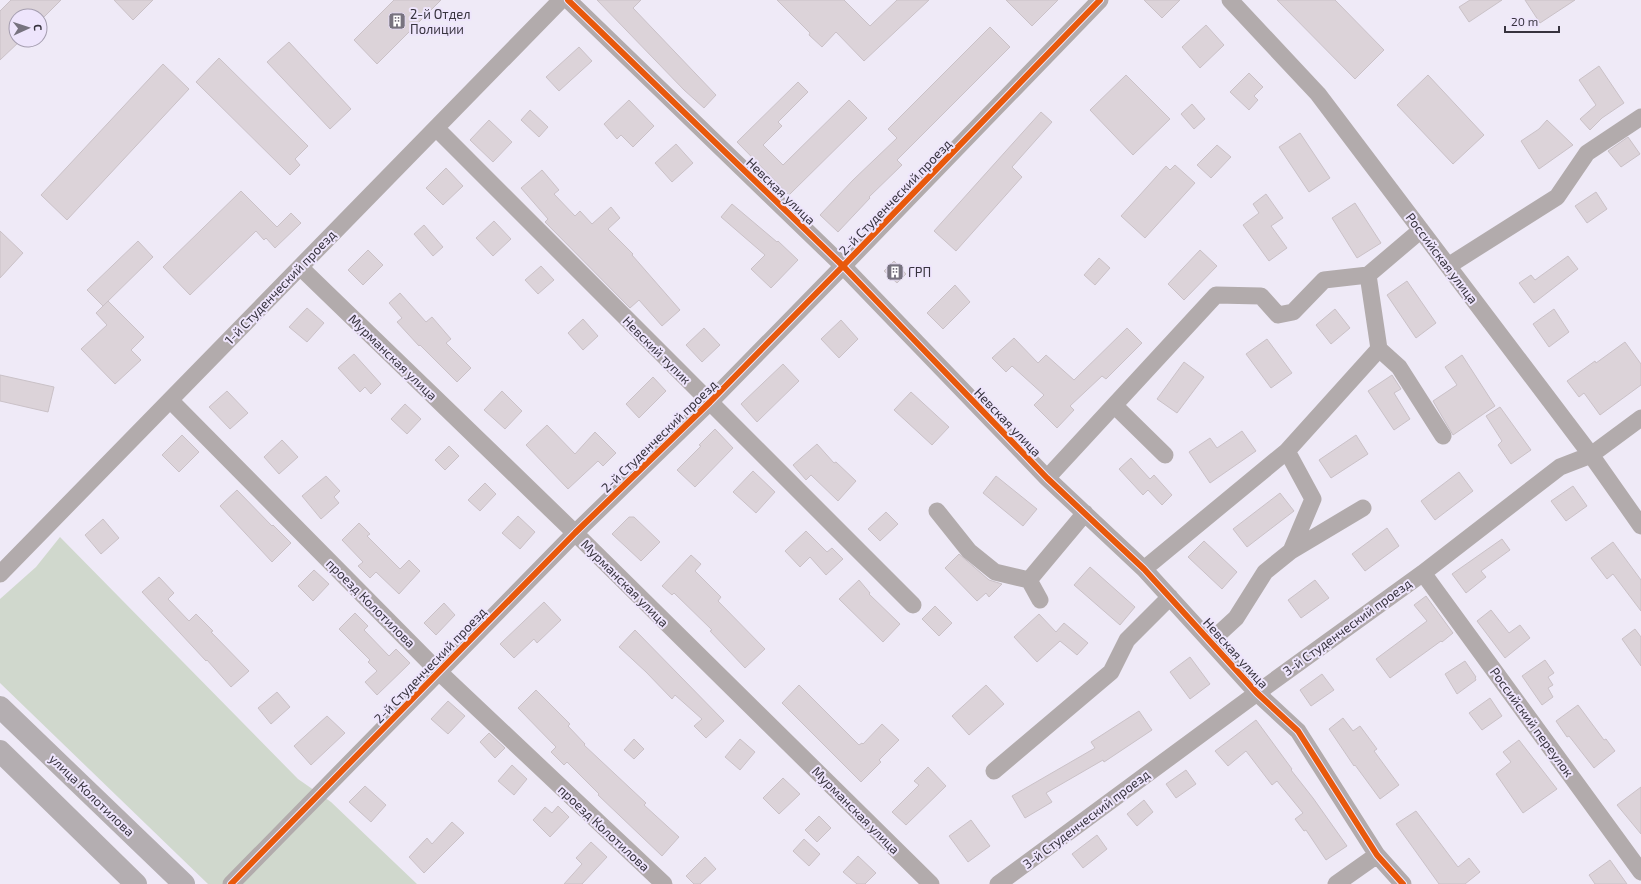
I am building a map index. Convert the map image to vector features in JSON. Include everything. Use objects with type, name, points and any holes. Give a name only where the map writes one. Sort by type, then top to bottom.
[{"type":"main road","name":"улица Колотилова","points":[[0,707],[184,884]]},
{"type":"main road","points":[[0,751],[136,884]]},
{"type":"street","name":"1-й Студенческий проезд","points":[[0,574],[561,0]]},
{"type":"street","name":"Невская улица","points":[[568,0],[844,266],[1047,478],[1144,569],[1257,692],[1298,731],[1377,855],[1403,884]]},
{"type":"street","name":"2-й Студенческий проезд","points":[[231,884],[575,533],[710,402],[844,266],[1100,0]]},
{"type":"street","name":"Российская улица","points":[[1230,0],[1318,94],[1591,455],[1641,526]]},
{"type":"street","points":[[1448,266],[1557,197],[1588,154],[1641,117]]},
{"type":"street","name":"Невский тупик","points":[[436,128],[913,605]]},
{"type":"street","points":[[1047,478],[1216,295],[1260,296],[1278,315],[1293,312],[1324,280],[1368,275],[1421,230]]},
{"type":"street","name":"Мурманская улица","points":[[300,267],[575,533],[931,884]]},
{"type":"street","points":[[1368,275],[1379,349],[1399,367],[1443,436]]},
{"type":"street","points":[[1144,569],[1287,452],[1379,349]]},
{"type":"street","name":"проезд Колотилова","points":[[170,400],[439,672],[664,884]]},
{"type":"street","points":[[1115,406],[1164,454]]},
{"type":"street","name":"3-й Студенческий проезд","points":[[998,884],[1257,692],[1423,573],[1560,467],[1591,455],[1641,418]]},
{"type":"street","points":[[1287,452],[1313,499],[1291,551]]},
{"type":"street","points":[[1211,641],[1236,618],[1265,572],[1291,551],[1363,508]]},
{"type":"street","points":[[937,511],[969,552],[995,572],[1029,580],[1040,600]]},
{"type":"street","points":[[1029,580],[1085,513]]},
{"type":"street","name":"Российский переулок","points":[[1423,573],[1641,872]]},
{"type":"street","points":[[994,771],[1112,672],[1127,640],[1170,598]]},
{"type":"street","points":[[1336,884],[1377,855]]},
{"type":"shaded area","points":[[60,537],[298,779],[331,802],[417,884],[208,884],[0,683],[0,599],[36,567]]},
{"type":"building","points":[[11,0],[61,0],[48,13],[48,8],[8,8],[8,48],[13,48],[0,60],[0,11]]},
{"type":"building","points":[[114,0],[153,0],[133,20]]},
{"type":"building","name":"2-й Отдел Полиции","points":[[394,0],[441,0],[377,64],[354,40]]},
{"type":"building","points":[[597,0],[641,0],[633,8],[716,95],[704,108],[684,90]]},
{"type":"building","points":[[777,0],[844,0],[870,26],[897,0],[929,0],[864,61],[836,32],[822,47]]},
{"type":"building","points":[[1006,0],[1058,0],[1032,26]]},
{"type":"building","points":[[1144,0],[1180,0],[1162,18]]},
{"type":"building","points":[[1277,0],[1335,0],[1384,50],[1355,79]]},
{"type":"building","points":[[1470,0],[1502,0],[1469,22],[1459,7]]},
{"type":"building","points":[[1525,0],[1575,0],[1540,23]]},
{"type":"building","points":[[1206,25],[1224,45],[1200,68],[1182,47]]},
{"type":"building","points":[[990,27],[1010,47],[897,160],[902,165],[869,197],[870,198],[838,232],[820,215],[853,180],[897,138],[888,129]]},
{"type":"building","points":[[289,42],[351,109],[330,129],[267,62]]},
{"type":"building","points":[[579,47],[592,61],[559,91],[546,77]]},
{"type":"building","points":[[219,58],[308,146],[295,159],[300,165],[290,175],[196,82]]},
{"type":"building","points":[[163,64],[189,89],[67,220],[41,195]]},
{"type":"building","points":[[1599,66],[1624,103],[1602,118],[1590,130],[1580,119],[1596,105],[1579,80]]},
{"type":"building","points":[[1249,73],[1263,87],[1254,96],[1258,100],[1249,110],[1230,92]]},
{"type":"building","points":[[1126,75],[1170,119],[1133,155],[1090,110]]},
{"type":"building","points":[[1428,75],[1484,135],[1453,164],[1397,105]]},
{"type":"building","points":[[798,82],[808,92],[778,122],[782,126],[763,145],[783,165],[849,100],[867,118],[789,195],[737,142]]},
{"type":"building","points":[[629,100],[654,126],[633,147],[621,135],[617,139],[604,124]]},
{"type":"building","points":[[1192,104],[1205,119],[1194,129],[1181,114]]},
{"type":"building","points":[[530,110],[548,127],[539,137],[521,120]]},
{"type":"building","points":[[1041,112],[1052,122],[1012,167],[1022,177],[956,251],[934,231]]},
{"type":"building","points":[[489,120],[512,142],[493,162],[470,140]]},
{"type":"building","points":[[1547,120],[1573,145],[1539,169],[1521,141],[1539,129]]},
{"type":"building","points":[[1300,133],[1330,178],[1309,192],[1279,147]]},
{"type":"building","points":[[1628,137],[1640,154],[1621,167],[1608,151]]},
{"type":"building","points":[[676,144],[693,163],[672,182],[655,163]]},
{"type":"building","points":[[1217,145],[1231,157],[1211,178],[1197,165]]},
{"type":"building","points":[[1175,165],[1195,183],[1145,238],[1121,216],[1166,166],[1170,170]]},
{"type":"building","points":[[446,168],[463,186],[443,205],[426,188]]},
{"type":"building","points":[[542,170],[559,190],[554,194],[575,216],[580,211],[592,224],[611,207],[620,218],[608,229],[633,254],[632,255],[680,310],[662,326],[639,300],[630,308],[545,222],[548,219],[521,188]]},
{"type":"building","points":[[241,191],[277,227],[291,213],[301,223],[275,248],[266,238],[264,240],[256,231],[190,295],[163,267]]},
{"type":"building","points":[[1596,192],[1607,209],[1587,223],[1575,206]]},
{"type":"building","points":[[1266,194],[1283,218],[1271,226],[1287,248],[1269,261],[1243,225],[1259,213],[1253,204]]},
{"type":"building","points":[[1355,203],[1381,243],[1357,258],[1332,218]]},
{"type":"building","points":[[732,204],[777,242],[778,241],[798,260],[771,288],[751,269],[765,255],[721,217]]},
{"type":"building","points":[[494,221],[511,239],[493,256],[476,238]]},
{"type":"building","points":[[424,225],[443,247],[433,256],[414,234]]},
{"type":"building","points":[[0,231],[23,253],[0,278]]},
{"type":"building","points":[[138,241],[153,257],[108,301],[144,337],[131,350],[141,360],[115,384],[81,349],[107,325],[96,313],[103,306],[87,290]]},
{"type":"building","points":[[368,250],[383,265],[363,285],[348,270]]},
{"type":"building","points":[[1200,250],[1217,266],[1184,300],[1168,284]]},
{"type":"building","points":[[1568,256],[1578,269],[1534,303],[1519,283],[1531,275],[1535,280]]},
{"type":"building","points":[[1099,258],[1110,268],[1095,285],[1084,275]]},
{"type":"building","name":"ГРП","points":[[894,261],[906,274],[897,283],[884,271]]},
{"type":"building","points":[[541,266],[554,280],[538,294],[525,280]]},
{"type":"building","points":[[1407,281],[1436,323],[1416,338],[1387,295]]},
{"type":"building","points":[[955,285],[970,302],[943,329],[927,313]]},
{"type":"building","points":[[400,293],[426,322],[432,317],[451,339],[446,343],[471,368],[457,382],[420,345],[419,346],[397,322],[402,318],[389,303]]},
{"type":"building","points":[[307,308],[324,323],[307,342],[289,327]]},
{"type":"building","points":[[1335,309],[1350,328],[1331,344],[1316,325]]},
{"type":"building","points":[[1554,309],[1569,332],[1549,347],[1533,324]]},
{"type":"building","points":[[583,319],[598,336],[583,350],[568,333]]},
{"type":"building","points":[[841,320],[858,339],[839,358],[821,339]]},
{"type":"building","points":[[704,328],[720,345],[702,362],[686,345]]},
{"type":"building","points":[[1127,328],[1142,343],[1106,379],[1102,376],[1070,406],[1074,410],[1057,428],[1034,405],[1044,395],[1012,366],[1006,372],[992,358],[1014,338],[1038,363],[1046,355],[1074,380]]},
{"type":"building","points":[[1267,339],[1292,373],[1271,388],[1246,354]]},
{"type":"building","points":[[1625,342],[1641,364],[1641,385],[1600,415],[1584,393],[1579,397],[1567,381],[1595,361],[1596,363]]},
{"type":"building","points":[[354,354],[381,384],[371,394],[365,387],[360,392],[338,368]]},
{"type":"building","points":[[1462,355],[1495,406],[1453,435],[1433,401],[1457,385],[1445,367]]},
{"type":"building","points":[[1184,362],[1204,377],[1177,413],[1157,399]]},
{"type":"building","points":[[783,364],[799,381],[757,422],[741,404]]},
{"type":"building","points":[[0,375],[54,387],[48,412],[0,401]]},
{"type":"building","points":[[1392,375],[1401,389],[1394,393],[1410,419],[1394,430],[1368,391]]},
{"type":"building","points":[[653,377],[666,391],[639,418],[626,404]]},
{"type":"building","points":[[227,391],[248,413],[230,429],[209,407]]},
{"type":"building","points":[[502,391],[522,411],[505,429],[484,410]]},
{"type":"building","points":[[911,392],[949,427],[932,445],[894,410]]},
{"type":"building","points":[[405,404],[421,419],[407,434],[391,419]]},
{"type":"building","points":[[1500,407],[1531,450],[1511,464],[1498,445],[1502,441],[1486,416]]},
{"type":"building","points":[[547,425],[575,454],[595,432],[616,453],[603,466],[598,461],[568,489],[526,445]]},
{"type":"building","points":[[715,429],[733,448],[695,487],[677,470],[701,446],[699,445]]},
{"type":"building","points":[[1242,431],[1256,451],[1210,483],[1189,452],[1210,438],[1217,448]]},
{"type":"building","points":[[182,435],[199,452],[179,472],[162,455]]},
{"type":"building","points":[[1356,435],[1368,454],[1331,478],[1319,460]]},
{"type":"building","points":[[282,440],[298,457],[279,474],[264,457]]},
{"type":"building","points":[[817,444],[834,463],[836,462],[856,481],[838,501],[811,475],[806,480],[793,465]]},
{"type":"building","points":[[449,446],[459,456],[445,470],[435,460]]},
{"type":"building","points":[[1131,458],[1150,479],[1154,475],[1172,495],[1162,505],[1148,490],[1143,495],[1119,469]]},
{"type":"building","points":[[753,471],[775,492],[756,513],[733,492]]},
{"type":"building","points":[[1459,472],[1473,491],[1435,520],[1421,501]]},
{"type":"building","points":[[326,476],[340,491],[334,497],[339,503],[321,519],[302,496]]},
{"type":"building","points":[[996,476],[1037,509],[1023,526],[983,493]]},
{"type":"building","points":[[485,483],[496,494],[480,511],[468,500]]},
{"type":"building","points":[[1573,486],[1587,506],[1566,521],[1551,501]]},
{"type":"building","points":[[237,490],[291,543],[272,562],[220,506]]},
{"type":"building","points":[[1280,493],[1294,511],[1247,547],[1233,529]]},
{"type":"building","points":[[886,512],[898,524],[880,541],[868,529]]},
{"type":"building","points":[[518,516],[535,532],[520,549],[502,533]]},
{"type":"building","points":[[629,517],[634,517],[660,542],[641,561],[612,534]]},
{"type":"building","points":[[103,519],[119,538],[101,554],[85,535]]},
{"type":"building","points":[[359,523],[370,534],[367,536],[400,569],[409,560],[420,571],[399,594],[376,572],[370,578],[358,566],[363,562],[342,540]]},
{"type":"building","points":[[1387,528],[1399,546],[1365,571],[1352,554]]},
{"type":"building","points":[[806,531],[827,552],[832,548],[843,559],[826,575],[810,557],[800,567],[785,551]]},
{"type":"building","points":[[1502,539],[1510,550],[1481,571],[1486,577],[1466,593],[1452,574]]},
{"type":"building","points":[[1204,541],[1237,572],[1222,589],[1188,557]]},
{"type":"building","points":[[1613,542],[1641,580],[1641,611],[1613,574],[1607,579],[1591,558]]},
{"type":"building","points":[[959,554],[989,580],[1002,584],[989,597],[986,593],[977,601],[945,568]]},
{"type":"building","points":[[691,555],[701,564],[695,571],[721,597],[718,601],[765,649],[745,668],[710,631],[712,630],[674,593],[672,595],[662,586]]},
{"type":"building","points":[[1090,567],[1135,607],[1120,625],[1074,585]]},
{"type":"building","points":[[314,570],[329,584],[313,601],[298,586]]},
{"type":"building","points":[[159,577],[174,593],[168,599],[189,621],[196,614],[213,631],[211,632],[249,671],[231,687],[142,592]]},
{"type":"building","points":[[859,580],[870,593],[869,594],[900,624],[883,642],[839,599]]},
{"type":"building","points":[[1315,580],[1329,598],[1301,618],[1288,600]]},
{"type":"building","points":[[1426,596],[1453,633],[1390,678],[1376,659],[1427,621],[1414,605]]},
{"type":"building","points":[[544,602],[561,620],[537,643],[534,639],[514,658],[500,644]]},
{"type":"building","points":[[444,603],[455,615],[436,635],[424,623]]},
{"type":"building","points":[[935,606],[952,623],[939,636],[922,619]]},
{"type":"building","points":[[1491,610],[1509,633],[1520,625],[1530,638],[1505,658],[1477,621]]},
{"type":"building","points":[[355,613],[368,626],[364,630],[389,656],[396,649],[410,663],[377,695],[365,682],[377,671],[368,662],[370,660],[339,629]]},
{"type":"building","points":[[1039,614],[1056,632],[1064,623],[1088,643],[1077,655],[1060,641],[1037,662],[1014,637]]},
{"type":"building","points":[[1635,629],[1641,637],[1641,666],[1622,639]]},
{"type":"building","points":[[635,630],[724,721],[706,738],[694,726],[702,719],[675,695],[672,699],[619,647]]},
{"type":"building","points":[[1190,657],[1210,684],[1190,699],[1170,672]]},
{"type":"building","points":[[1545,660],[1554,673],[1548,677],[1553,685],[1548,688],[1553,697],[1542,705],[1522,676]]},
{"type":"building","points":[[1465,661],[1476,677],[1476,680],[1457,694],[1445,674]]},
{"type":"building","points":[[1322,674],[1334,690],[1311,706],[1300,690]]},
{"type":"building","points":[[799,685],[859,745],[862,743],[863,744],[882,724],[899,740],[879,760],[881,762],[861,782],[782,703]]},
{"type":"building","points":[[986,685],[1004,704],[969,735],[952,716]]},
{"type":"building","points":[[536,690],[570,724],[568,726],[585,744],[584,745],[646,803],[644,805],[679,837],[662,856],[598,795],[599,794],[567,762],[564,765],[551,752],[556,747],[518,708]]},
{"type":"building","points":[[277,692],[290,707],[271,724],[258,708]]},
{"type":"building","points":[[1490,698],[1502,716],[1482,730],[1469,713]]},
{"type":"building","points":[[448,701],[465,716],[448,734],[431,719]]},
{"type":"building","points":[[1578,705],[1604,740],[1606,739],[1615,751],[1594,768],[1569,736],[1567,737],[1556,721]]},
{"type":"building","points":[[1139,711],[1152,730],[1104,762],[1103,760],[1046,793],[1052,802],[1025,818],[1012,796],[1095,748],[1091,742]]},
{"type":"building","points":[[327,716],[345,733],[311,765],[294,746]]},
{"type":"building","points":[[1343,718],[1353,731],[1360,726],[1377,749],[1374,751],[1399,785],[1380,799],[1355,765],[1354,766],[1329,729]]},
{"type":"building","points":[[1256,720],[1347,846],[1326,860],[1306,830],[1304,831],[1295,819],[1303,813],[1277,781],[1272,785],[1246,751],[1228,766],[1215,751]]},
{"type":"building","points":[[489,733],[505,748],[495,758],[480,742]]},
{"type":"building","points":[[634,739],[644,749],[634,759],[624,750]]},
{"type":"building","points":[[740,739],[755,752],[740,770],[725,757]]},
{"type":"building","points":[[1519,740],[1557,789],[1523,813],[1496,774],[1511,762],[1503,752]]},
{"type":"building","points":[[512,765],[527,779],[514,795],[498,781]]},
{"type":"building","points":[[928,767],[946,786],[906,825],[892,812],[919,785],[914,781]]},
{"type":"building","points":[[1186,770],[1196,784],[1176,798],[1166,784]]},
{"type":"building","points":[[783,778],[800,794],[779,814],[763,798]]},
{"type":"building","points":[[365,786],[386,805],[371,822],[349,802]]},
{"type":"building","points":[[1641,787],[1641,834],[1617,805]]},
{"type":"building","points":[[1144,800],[1153,812],[1137,826],[1127,814]]},
{"type":"building","points":[[558,806],[569,817],[550,837],[533,820],[545,807],[552,813]]},
{"type":"building","points":[[1416,811],[1458,867],[1469,858],[1480,872],[1465,884],[1439,884],[1396,824]]},
{"type":"building","points":[[819,816],[831,828],[817,842],[805,830]]},
{"type":"building","points":[[971,820],[990,846],[968,862],[949,836]]},
{"type":"building","points":[[452,822],[464,833],[424,873],[409,857],[427,838],[432,844]]},
{"type":"building","points":[[1097,835],[1107,849],[1083,868],[1072,854]]},
{"type":"building","points":[[804,839],[820,854],[809,866],[793,851]]},
{"type":"building","points":[[591,842],[607,857],[582,884],[564,884],[582,864],[576,858]]},
{"type":"building","points":[[858,856],[876,873],[865,884],[857,884],[843,872]]},
{"type":"building","points":[[705,857],[716,869],[700,884],[694,884],[686,876]]},
{"type":"building","points":[[1610,860],[1627,884],[1595,884],[1589,875]]},
{"type":"cycle path","points":[[568,0],[843,266],[1047,478],[1144,569],[1257,693],[1298,731],[1377,855],[1403,884]]},
{"type":"cycle path","points":[[231,884],[575,533],[710,402],[1100,0]]},
{"type":"place","name":"2-й Отдел Полиции","points":[[397,21]]},
{"type":"place","name":"ГРП","points":[[895,272]]}]
